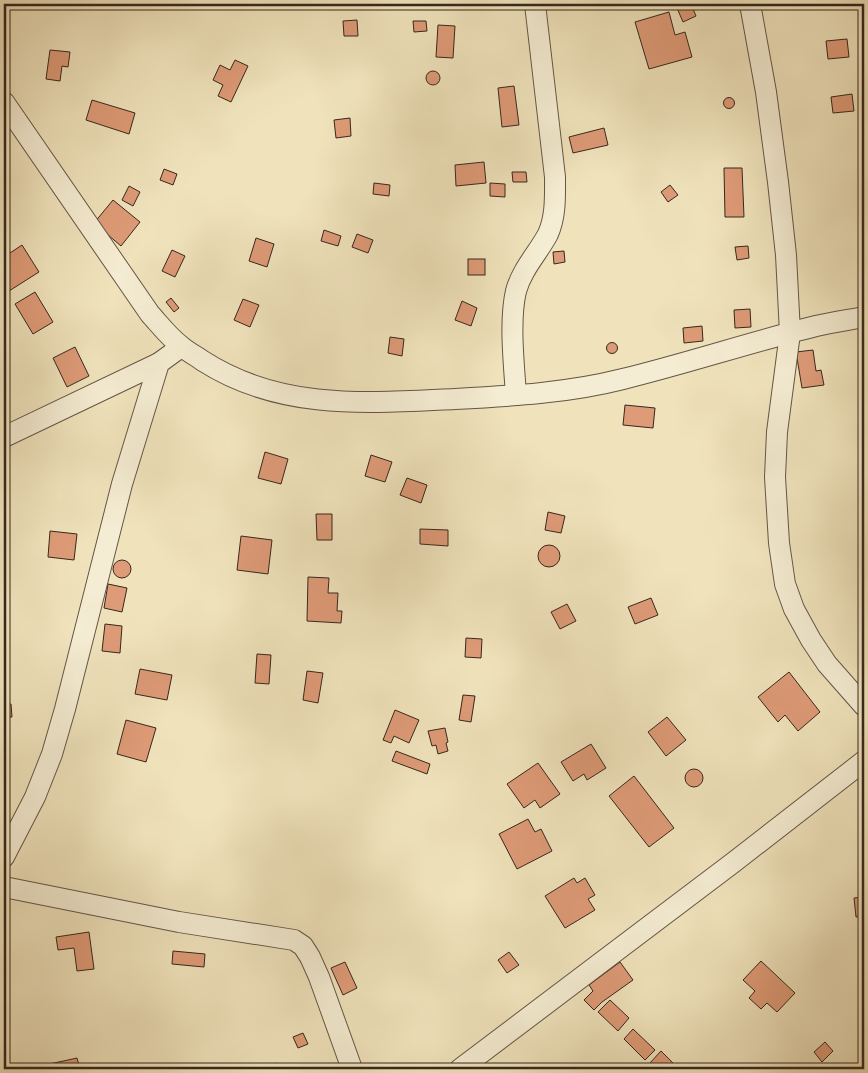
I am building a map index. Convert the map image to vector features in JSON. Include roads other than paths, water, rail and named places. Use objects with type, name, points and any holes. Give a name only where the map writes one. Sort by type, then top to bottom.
[{"type":"street","points":[[516,396],[513,316],[516,292],[521,276],[548,234],[553,218],[555,201],[555,177],[534,4]]},
{"type":"street","points":[[750,4],[766,92],[786,254],[790,333],[776,432],[775,477],[779,543],[785,584],[794,609],[811,640],[827,664],[864,706]]},
{"type":"street","points":[[4,102],[150,314],[181,347],[216,369],[250,385],[276,392],[314,399],[359,403],[516,396],[570,390],[623,379],[818,326],[864,317]]},
{"type":"street","points":[[4,437],[159,363],[181,347]]},
{"type":"street","points":[[4,857],[35,797],[52,754],[122,484],[159,363]]},
{"type":"street","points":[[460,1069],[734,862],[864,760]]},
{"type":"street","points":[[4,887],[179,922],[294,940],[303,946],[310,957],[352,1069]]}]
